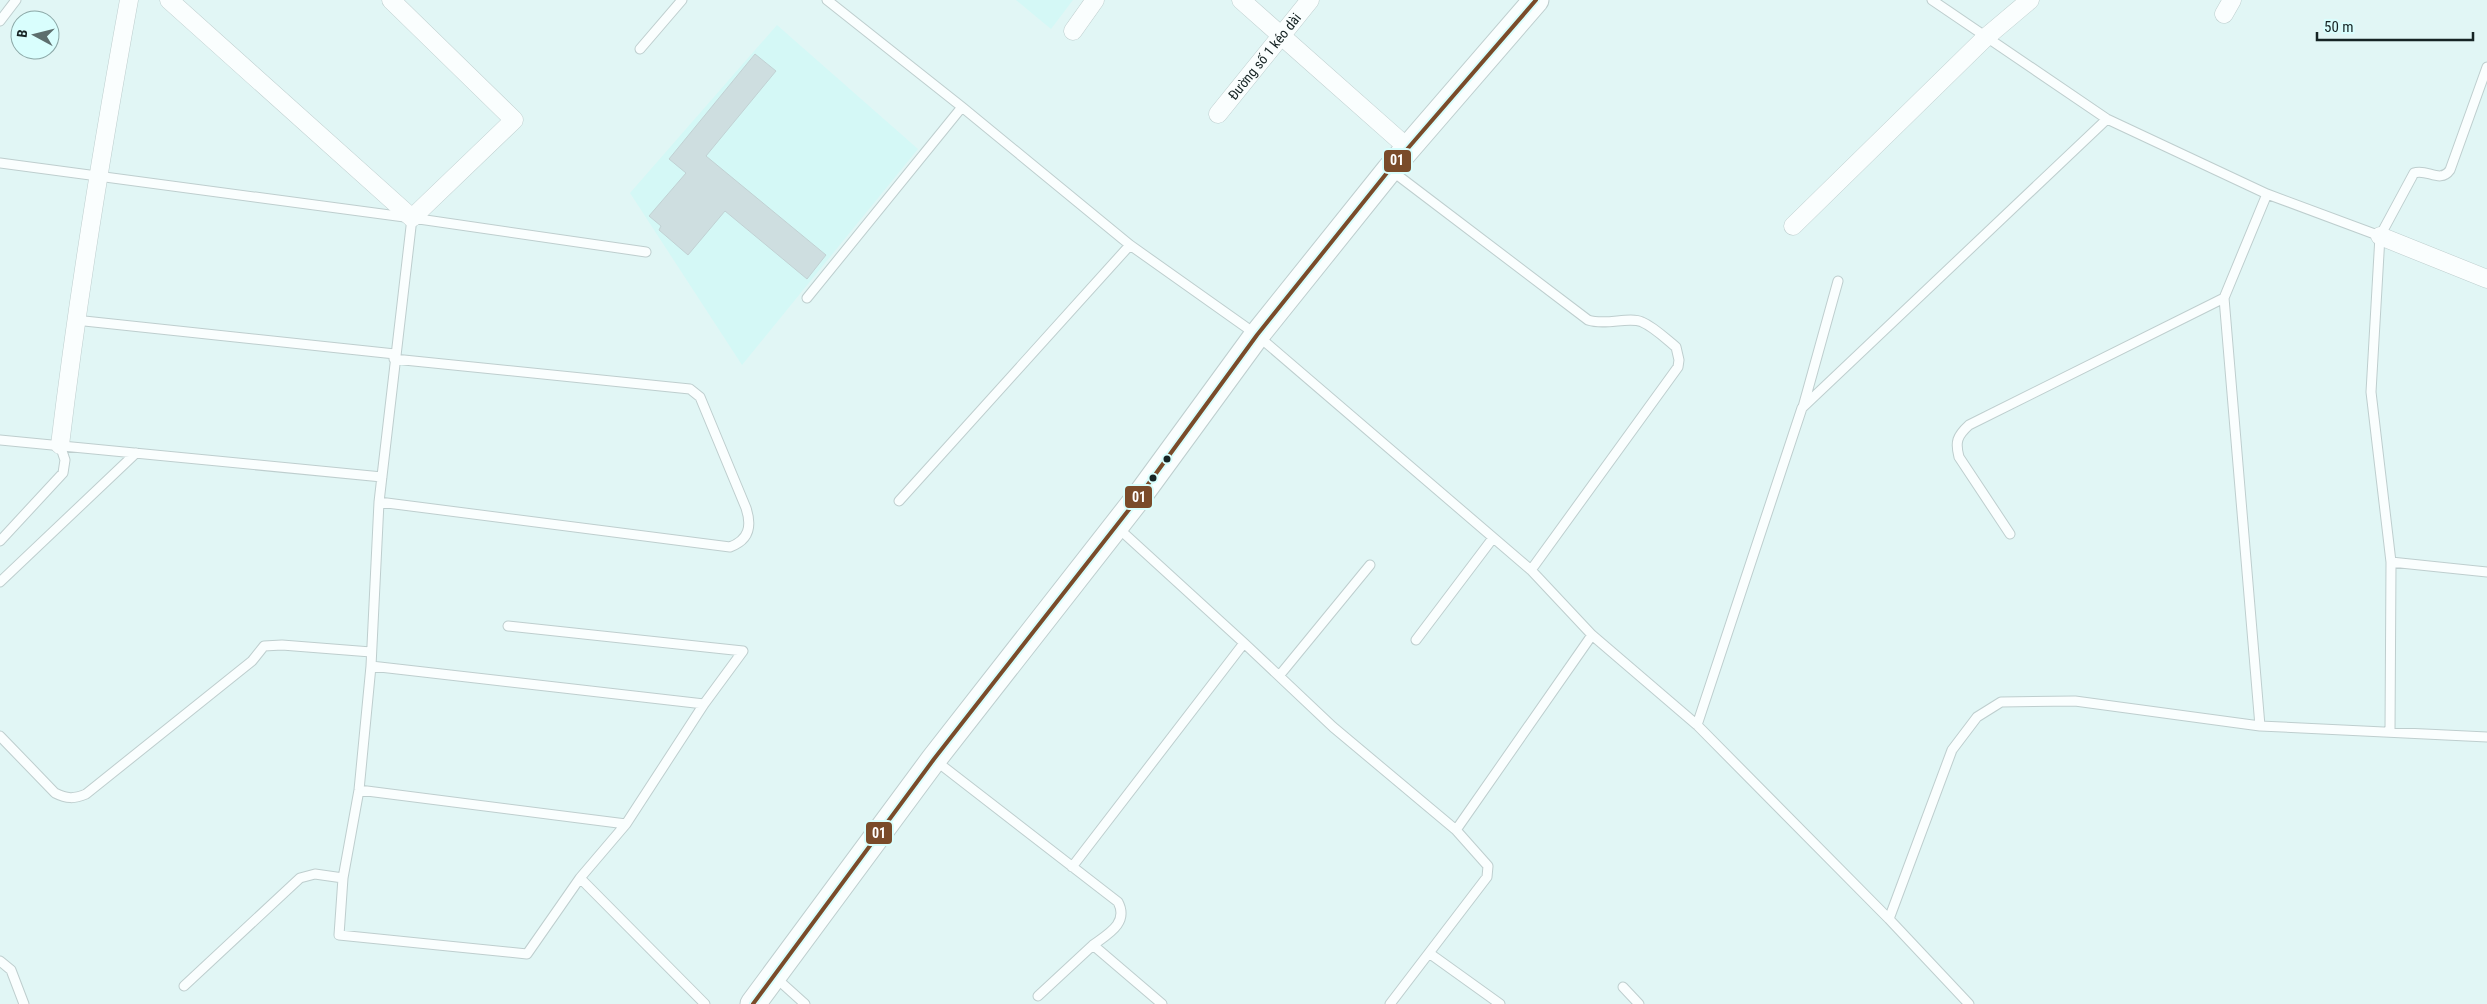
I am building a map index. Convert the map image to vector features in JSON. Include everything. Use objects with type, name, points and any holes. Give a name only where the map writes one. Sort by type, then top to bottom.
[{"type":"main road","points":[[753,1004],[934,759],[1116,527],[1257,335],[1390,169],[1536,0]]},
{"type":"street","points":[[60,445],[75,320],[97,176],[129,0]]},
{"type":"street","points":[[169,0],[412,218],[514,120],[391,0]]},
{"type":"street","points":[[1073,30],[1095,0]]},
{"type":"street","points":[[1241,0],[1408,148]]},
{"type":"street","name":"Đường số 1 kéo dài","points":[[1218,114],[1310,0]]},
{"type":"street","points":[[1794,226],[1985,38],[2030,0]]},
{"type":"street","points":[[2380,236],[2487,279]]},
{"type":"lane","points":[[0,21],[16,0]]},
{"type":"lane","points":[[640,49],[682,0]]},
{"type":"lane","points":[[827,0],[962,107],[1130,245],[1257,335],[1531,570],[1592,635],[1697,725],[1889,919],[1969,1004]]},
{"type":"lane","points":[[1932,0],[1985,38],[2107,119],[2267,194],[2380,236]]},
{"type":"lane","points":[[2390,732],[2391,562],[2371,392],[2380,236],[2414,173],[2425,172],[2439,177],[2444,176],[2450,170],[2487,67]]},
{"type":"lane","points":[[808,298],[962,107]]},
{"type":"lane","points":[[1802,408],[2107,119]]},
{"type":"lane","points":[[0,163],[412,218],[646,252]]},
{"type":"lane","points":[[1390,169],[1588,320],[1599,324],[1630,320],[1642,322],[1676,347],[1679,354],[1678,368],[1531,570]]},
{"type":"lane","points":[[2260,726],[2224,298],[2267,194]]},
{"type":"lane","points":[[412,218],[394,357],[379,502],[371,666],[358,790],[342,878],[339,935],[527,954],[580,878],[626,824],[704,704],[743,651],[508,626]]},
{"type":"lane","points":[[899,501],[1130,245]]},
{"type":"lane","points":[[1697,725],[1802,408],[1838,281]]},
{"type":"lane","points":[[2010,534],[1959,457],[1956,444],[1959,434],[1969,426],[2224,298]]},
{"type":"lane","points":[[75,320],[690,389],[700,397],[746,508],[749,518],[749,530],[739,543],[730,546],[379,502]]},
{"type":"lane","points":[[0,440],[382,477]]},
{"type":"lane","points":[[0,541],[63,473],[65,460],[60,445]]},
{"type":"lane","points":[[0,582],[136,453]]},
{"type":"lane","points":[[1116,527],[1333,727],[1456,830],[1488,866],[1487,877],[1390,1004]]},
{"type":"lane","points":[[1416,640],[1493,538]]},
{"type":"lane","points":[[2391,562],[2487,572]]},
{"type":"lane","points":[[1279,676],[1370,565]]},
{"type":"lane","points":[[1456,830],[1592,635]]},
{"type":"lane","points":[[1072,867],[1244,643]]},
{"type":"lane","points":[[0,736],[55,793],[64,798],[75,798],[86,794],[252,661],[264,646],[282,645],[371,652]]},
{"type":"lane","points":[[371,666],[704,704]]},
{"type":"lane","points":[[1889,919],[1952,750],[1977,717],[2001,702],[2075,701],[2260,726],[2487,737]]},
{"type":"lane","points":[[934,759],[1118,902],[1122,909],[1122,917],[1118,926],[1093,945],[1038,996]]},
{"type":"lane","points":[[358,790],[626,824]]},
{"type":"lane","points":[[184,986],[300,878],[315,874],[342,878]]},
{"type":"lane","points":[[580,878],[705,1004]]},
{"type":"lane","points":[[1093,945],[1162,1004]]},
{"type":"lane","points":[[1429,953],[1500,1004]]},
{"type":"lane","points":[[0,961],[11,970],[24,1004]]},
{"type":"lane","points":[[774,977],[805,1004]]},
{"type":"lane","points":[[1623,987],[1639,1004]]},
{"type":"shaded area","points":[[1016,0],[1073,0],[1051,29]]},
{"type":"shaded area","points":[[777,25],[918,149],[742,365],[630,193]]},
{"type":"building","points":[[755,54],[776,71],[706,156],[826,255],[807,279],[725,211],[688,255],[659,230],[661,226],[649,216],[686,173],[669,159]]},
{"type":"transit line","name":"01","points":[[753,1004],[934,759],[1138,498],[1257,335],[1390,169],[1536,0]]}]
